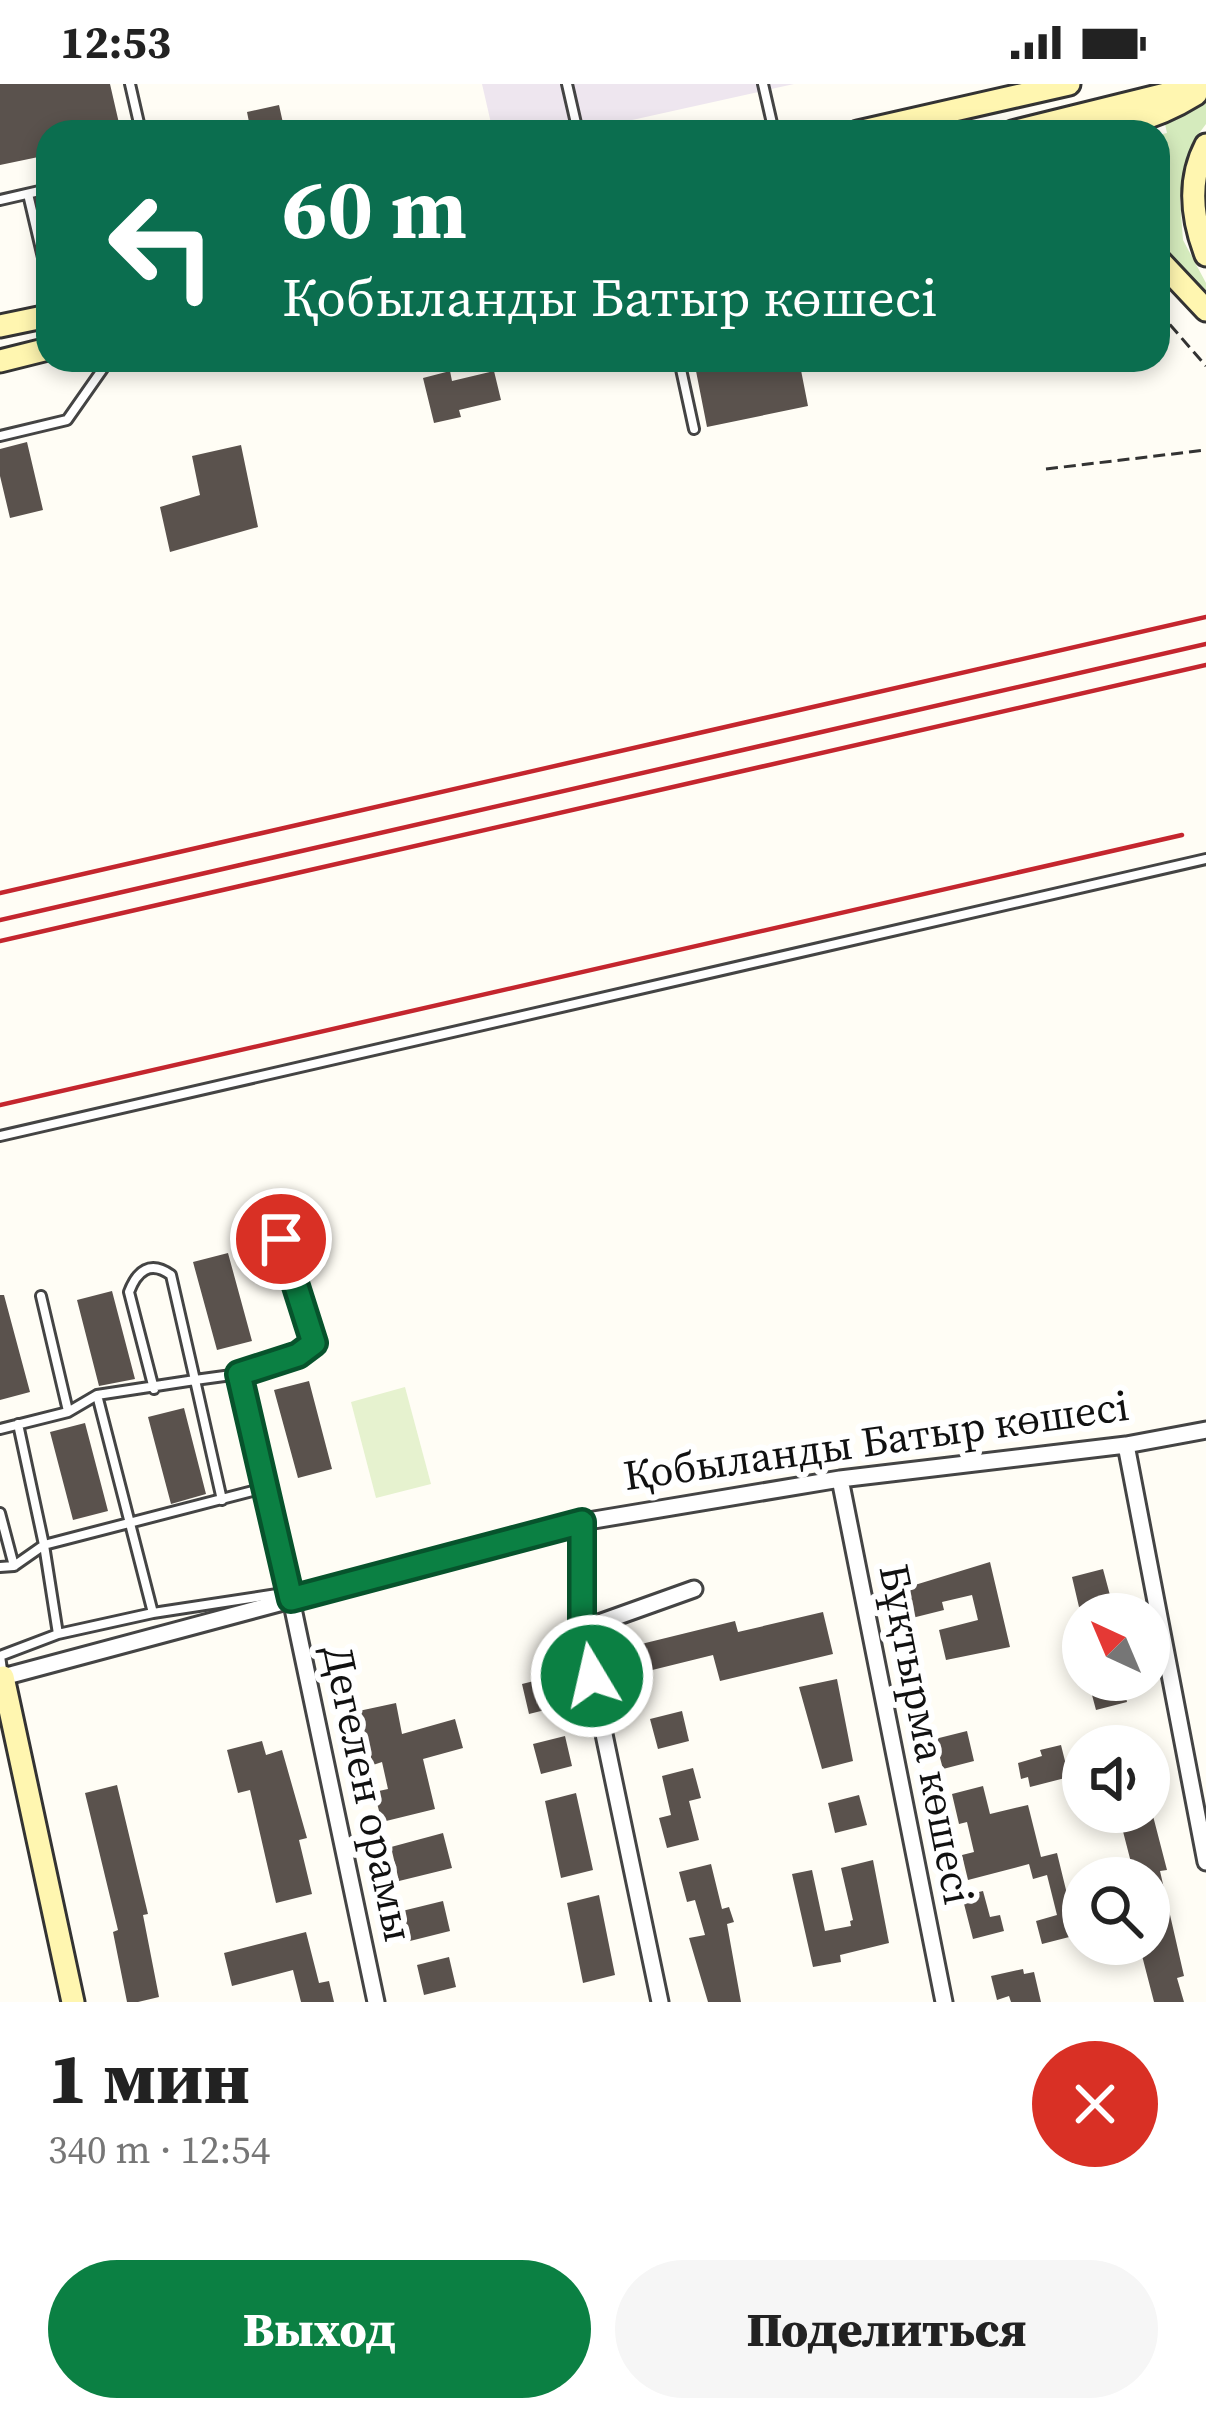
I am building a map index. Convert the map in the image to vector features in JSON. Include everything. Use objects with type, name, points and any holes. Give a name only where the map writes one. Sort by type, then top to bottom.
[{"type":"main road","points":[[980,105],[1026,84]]},
{"type":"main road","points":[[912,120],[1069,84]]},
{"type":"main road","points":[[1061,120],[1206,86]]},
{"type":"main road","points":[[1206,145],[1194,182],[1193,205],[1196,231],[1206,255]]},
{"type":"main road","points":[[1170,272],[1206,310]]},
{"type":"main road","points":[[0,326],[36,318]]},
{"type":"main road","points":[[0,361],[36,353]]},
{"type":"main road","points":[[1,1667],[70,2001]]},
{"type":"street","name":"Қобыланды Батыр көшесі","points":[[1,1667],[582,1522],[840,1480],[1126,1445],[1206,1430]]},
{"type":"street","points":[[1126,1445],[1206,1862]]},
{"type":"street","name":"Бұқтырма көшесі","points":[[840,1480],[944,2002]]},
{"type":"street","points":[[582,1522],[582,1629],[660,2002]]},
{"type":"street","points":[[582,1629],[694,1589]]},
{"type":"street","name":"Дегелен орамы","points":[[290,1596],[376,2002]]},
{"type":"lane","points":[[130,84],[138,120]]},
{"type":"lane","points":[[567,84],[575,120]]},
{"type":"lane","points":[[763,84],[771,120]]},
{"type":"lane","points":[[0,200],[36,192]]},
{"type":"lane","points":[[28,194],[36,228]]},
{"type":"lane","points":[[0,436],[67,421],[101,372]]},
{"type":"lane","points":[[682,372],[694,428]]},
{"type":"lane","points":[[0,1136],[1206,859]]},
{"type":"lane","points":[[0,1429],[68,1412],[97,1395],[239,1374],[298,1355],[314,1343],[281,1239]]},
{"type":"lane","points":[[154,1389],[129,1292],[134,1278],[150,1267],[171,1275],[222,1500]]},
{"type":"lane","points":[[41,1296],[68,1412]]},
{"type":"lane","points":[[1,1667],[58,1634],[153,1612],[290,1596],[239,1374]]},
{"type":"lane","points":[[97,1395],[153,1612]]},
{"type":"lane","points":[[18,1424],[58,1634]]},
{"type":"lane","points":[[0,1567],[14,1565],[44,1545],[268,1487]]},
{"type":"lane","points":[[0,1513],[14,1565]]},
{"type":"path","points":[[1170,329],[1206,366]]},
{"type":"path","points":[[1046,469],[1206,450]]},
{"type":"shaded area","points":[[482,84],[794,84],[632,120],[490,120]]},
{"type":"green space","points":[[1206,98],[1206,124],[1194,140],[1183,171],[1180,201],[1183,240],[1206,283],[1206,294],[1170,256],[1170,120],[1164,120]]},
{"type":"green space","points":[[405,1387],[431,1484],[376,1498],[351,1402]]},
{"type":"building","points":[[0,84],[110,84],[118,120],[36,120],[36,158],[0,165]]},
{"type":"building","points":[[279,105],[282,120],[249,120],[247,112]]},
{"type":"building","points":[[450,372],[452,381],[494,372],[501,400],[459,410],[461,417],[434,423],[423,378]]},
{"type":"building","points":[[696,372],[801,372],[808,406],[707,427]]},
{"type":"building","points":[[27,442],[43,510],[10,518],[0,476],[0,449]]},
{"type":"building","points":[[241,445],[258,527],[170,552],[160,507],[200,495],[192,456]]},
{"type":"building","points":[[228,1253],[252,1341],[217,1350],[193,1262]]},
{"type":"building","points":[[112,1291],[135,1379],[99,1386],[77,1300]]},
{"type":"building","points":[[0,1295],[4,1295],[30,1392],[0,1400]]},
{"type":"building","points":[[309,1381],[332,1469],[298,1478],[274,1390]]},
{"type":"building","points":[[184,1408],[206,1494],[171,1504],[148,1417]]},
{"type":"building","points":[[85,1423],[108,1511],[73,1520],[50,1432]]},
{"type":"building","points":[[990,1562],[1010,1647],[946,1660],[939,1630],[978,1620],[972,1595],[942,1602],[944,1610],[912,1618],[905,1588]]},
{"type":"building","points":[[1103,1569],[1109,1593],[1076,1593],[1072,1577]]},
{"type":"building","points":[[823,1612],[833,1654],[720,1681],[713,1655],[632,1675],[625,1648],[735,1621],[738,1632]]},
{"type":"building","points":[[554,1676],[561,1706],[529,1714],[522,1684]]},
{"type":"building","points":[[837,1679],[853,1761],[822,1769],[799,1687]]},
{"type":"building","points":[[1094,1701],[1127,1701],[1127,1702],[1096,1710]]},
{"type":"building","points":[[396,1703],[402,1734],[455,1719],[463,1748],[423,1759],[435,1809],[382,1822],[374,1792],[388,1789],[382,1762],[373,1765],[363,1726],[357,1728],[354,1712]]},
{"type":"building","points":[[682,1711],[689,1741],[658,1749],[650,1719]]},
{"type":"building","points":[[967,1731],[974,1761],[943,1769],[935,1739]]},
{"type":"building","points":[[565,1736],[572,1766],[541,1774],[533,1744]]},
{"type":"building","points":[[262,1741],[266,1755],[282,1750],[307,1838],[299,1840],[312,1894],[276,1903],[250,1790],[238,1793],[227,1750]]},
{"type":"building","points":[[1061,1745],[1062,1779],[1030,1787],[1028,1777],[1021,1779],[1018,1763],[1042,1756],[1040,1750]]},
{"type":"building","points":[[693,1768],[701,1798],[689,1801],[699,1840],[667,1848],[659,1818],[671,1815],[662,1776]]},
{"type":"building","points":[[117,1785],[148,1914],[143,1915],[159,1997],[138,2002],[127,2002],[113,1932],[118,1930],[85,1793]]},
{"type":"building","points":[[983,1786],[990,1814],[1028,1805],[1041,1857],[1057,1853],[1062,1874],[1062,1939],[1042,1944],[1036,1921],[1057,1915],[1047,1875],[1033,1879],[1029,1864],[968,1880],[962,1855],[974,1852],[967,1822],[959,1824],[952,1794]]},
{"type":"building","points":[[576,1793],[593,1870],[561,1878],[545,1801]]},
{"type":"building","points":[[859,1795],[867,1825],[835,1833],[828,1803]]},
{"type":"building","points":[[443,1833],[452,1868],[399,1881],[391,1847]]},
{"type":"building","points":[[1123,1833],[1157,1833],[1164,1857],[1130,1857]]},
{"type":"building","points":[[873,1860],[889,1943],[840,1955],[841,1962],[813,1967],[792,1874],[812,1870],[825,1931],[851,1926],[853,1920],[841,1868]]},
{"type":"building","points":[[711,1864],[722,1909],[729,1907],[734,1922],[727,1924],[741,2002],[708,2002],[689,1938],[705,1935],[695,1900],[687,1902],[679,1872]]},
{"type":"building","points":[[983,1891],[990,1917],[1000,1915],[1004,1931],[973,1939],[962,1896]]},
{"type":"building","points":[[599,1895],[615,1975],[583,1983],[567,1903]]},
{"type":"building","points":[[443,1901],[450,1931],[406,1942],[398,1912]]},
{"type":"building","points":[[1170,1915],[1184,1976],[1177,1978],[1184,2002],[1154,2002],[1144,1965],[1170,1965]]},
{"type":"building","points":[[306,1932],[319,1983],[329,1981],[334,2002],[301,2002],[293,1970],[232,1986],[224,1953]]},
{"type":"building","points":[[449,1957],[456,1987],[424,1995],[417,1965]]},
{"type":"building","points":[[1023,1969],[1024,1974],[1034,1972],[1041,2002],[1011,2002],[1009,1996],[997,2000],[991,1976]]},
{"type":"railway","points":[[0,893],[1206,617]]},
{"type":"railway","points":[[0,920],[1206,644]]},
{"type":"railway","points":[[0,941],[1206,665]]},
{"type":"railway","points":[[0,1105],[1182,835]]},
{"type":"route","points":[[281,1239],[314,1343],[298,1355],[239,1374],[291,1599],[582,1522],[582,1629],[592,1676]]}]
